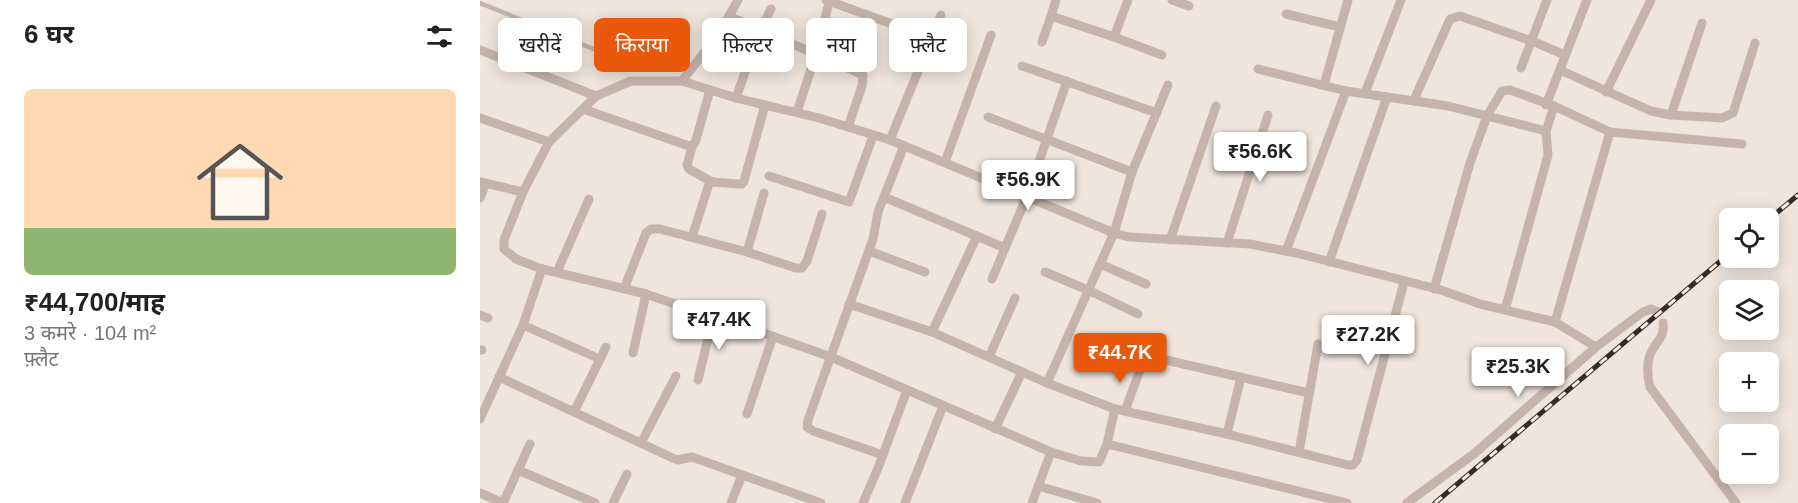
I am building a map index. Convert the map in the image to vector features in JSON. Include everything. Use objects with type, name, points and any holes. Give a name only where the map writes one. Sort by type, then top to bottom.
[{"type":"street","points":[[682,81],[720,32],[738,0]]},
{"type":"street","points":[[1042,42],[1056,0]]},
{"type":"street","points":[[1114,37],[1128,0]]},
{"type":"street","points":[[1172,0],[1189,6]]},
{"type":"street","points":[[1324,85],[1348,0]]},
{"type":"street","points":[[1365,93],[1401,0]]},
{"type":"street","points":[[1521,68],[1547,0]]},
{"type":"street","points":[[1505,310],[1548,155],[1546,131],[1550,106],[1560,70],[1587,0]]},
{"type":"street","points":[[1606,92],[1651,0]]},
{"type":"street","points":[[824,18],[828,1],[889,23]]},
{"type":"street","points":[[766,18],[771,9]]},
{"type":"street","points":[[1286,14],[1340,27]]},
{"type":"street","points":[[890,140],[941,15]]},
{"type":"street","points":[[729,16],[733,18]]},
{"type":"street","points":[[1051,16],[1162,55]]},
{"type":"street","points":[[1414,100],[1450,19],[1460,16],[1566,55]]},
{"type":"street","points":[[1671,115],[1702,23]]},
{"type":"street","points":[[945,162],[991,35]]},
{"type":"street","points":[[1560,70],[1651,111],[1671,115],[1722,118],[1733,113],[1755,43]]},
{"type":"street","points":[[480,50],[596,96]]},
{"type":"street","points":[[1022,66],[1157,113]]},
{"type":"street","points":[[1258,69],[1346,91],[1448,106],[1546,131]]},
{"type":"street","points":[[736,98],[745,72]]},
{"type":"street","points":[[797,112],[810,72]]},
{"type":"street","points":[[848,127],[862,86],[862,75],[855,72]]},
{"type":"street","points":[[1309,393],[1157,358],[1148,358],[1141,366],[1120,410],[1100,462],[1081,461],[1051,452],[831,357],[772,336],[646,294],[542,269],[516,260],[504,249],[504,240],[523,192],[549,142],[596,96],[631,81],[682,81],[890,140],[1114,233],[1129,237],[1250,244],[1286,251],[1555,322],[1596,347]]},
{"type":"street","points":[[992,279],[1027,196],[1067,81]]},
{"type":"street","points":[[1047,383],[1114,233],[1132,172],[1168,85]]},
{"type":"street","points":[[710,90],[687,165],[689,169],[712,182],[738,184],[744,181],[765,105]]},
{"type":"street","points":[[1434,289],[1470,164],[1487,116],[1502,91],[1510,90],[1610,132],[1742,144]]},
{"type":"street","points":[[1286,251],[1346,91]]},
{"type":"street","points":[[1329,262],[1387,97]]},
{"type":"street","points":[[1170,240],[1216,106]]},
{"type":"street","points":[[583,109],[692,147]]},
{"type":"street","points":[[1227,243],[1268,115]]},
{"type":"street","points":[[988,117],[1132,172]]},
{"type":"street","points":[[480,118],[549,142]]},
{"type":"street","points":[[1555,322],[1610,132]]},
{"type":"street","points":[[769,176],[849,202],[873,136]]},
{"type":"street","points":[[883,455],[807,427],[873,240],[878,212],[904,146]]},
{"type":"street","points":[[480,198],[483,182],[523,192]]},
{"type":"street","points":[[692,237],[707,188],[712,182]]},
{"type":"street","points":[[747,252],[764,193]]},
{"type":"street","points":[[884,197],[1005,248]]},
{"type":"street","points":[[557,272],[589,199]]},
{"type":"street","points":[[624,289],[646,233],[651,229],[660,228],[802,268],[807,261],[822,214]]},
{"type":"street","points":[[932,332],[977,236]]},
{"type":"street","points":[[869,251],[926,272]]},
{"type":"street","points":[[1100,264],[1146,284]]},
{"type":"street","points":[[480,419],[523,325],[542,269]]},
{"type":"street","points":[[1045,272],[1138,314]]},
{"type":"street","points":[[849,304],[932,332],[1047,383],[1120,410],[1227,434],[1341,465],[1353,465],[1404,282]]},
{"type":"street","points":[[633,353],[646,294]]},
{"type":"street","points":[[989,357],[1015,298]]},
{"type":"street","points":[[1407,503],[1476,453],[1596,347],[1642,312],[1651,309],[1658,312]]},
{"type":"street","points":[[698,380],[712,317]]},
{"type":"street","points":[[1663,323],[1663,335],[1650,355],[1647,373],[1650,387],[1736,503]]},
{"type":"street","points":[[523,325],[600,359]]},
{"type":"street","points":[[747,414],[772,336]]},
{"type":"street","points":[[1299,452],[1318,344]]},
{"type":"street","points":[[574,412],[606,346]]},
{"type":"street","points":[[995,429],[1022,372]]},
{"type":"street","points":[[641,443],[676,376]]},
{"type":"street","points":[[499,377],[676,460],[692,457],[742,475],[797,499],[821,503]]},
{"type":"street","points":[[1227,434],[1241,377]]},
{"type":"street","points":[[863,503],[907,390]]},
{"type":"street","points":[[905,503],[943,406]]},
{"type":"street","points":[[480,493],[503,503],[530,444]]},
{"type":"street","points":[[1107,444],[1347,503]]},
{"type":"street","points":[[1032,503],[1051,452]]},
{"type":"street","points":[[519,470],[595,503]]},
{"type":"street","points":[[612,503],[627,474]]},
{"type":"street","points":[[731,503],[742,475]]},
{"type":"street","points":[[1038,486],[1097,503]]},
{"type":"lane","points":[[480,3],[594,49]]},
{"type":"railway","points":[[1779,211],[1798,195]]},
{"type":"railway","points":[[1435,503],[1719,262]]}]
